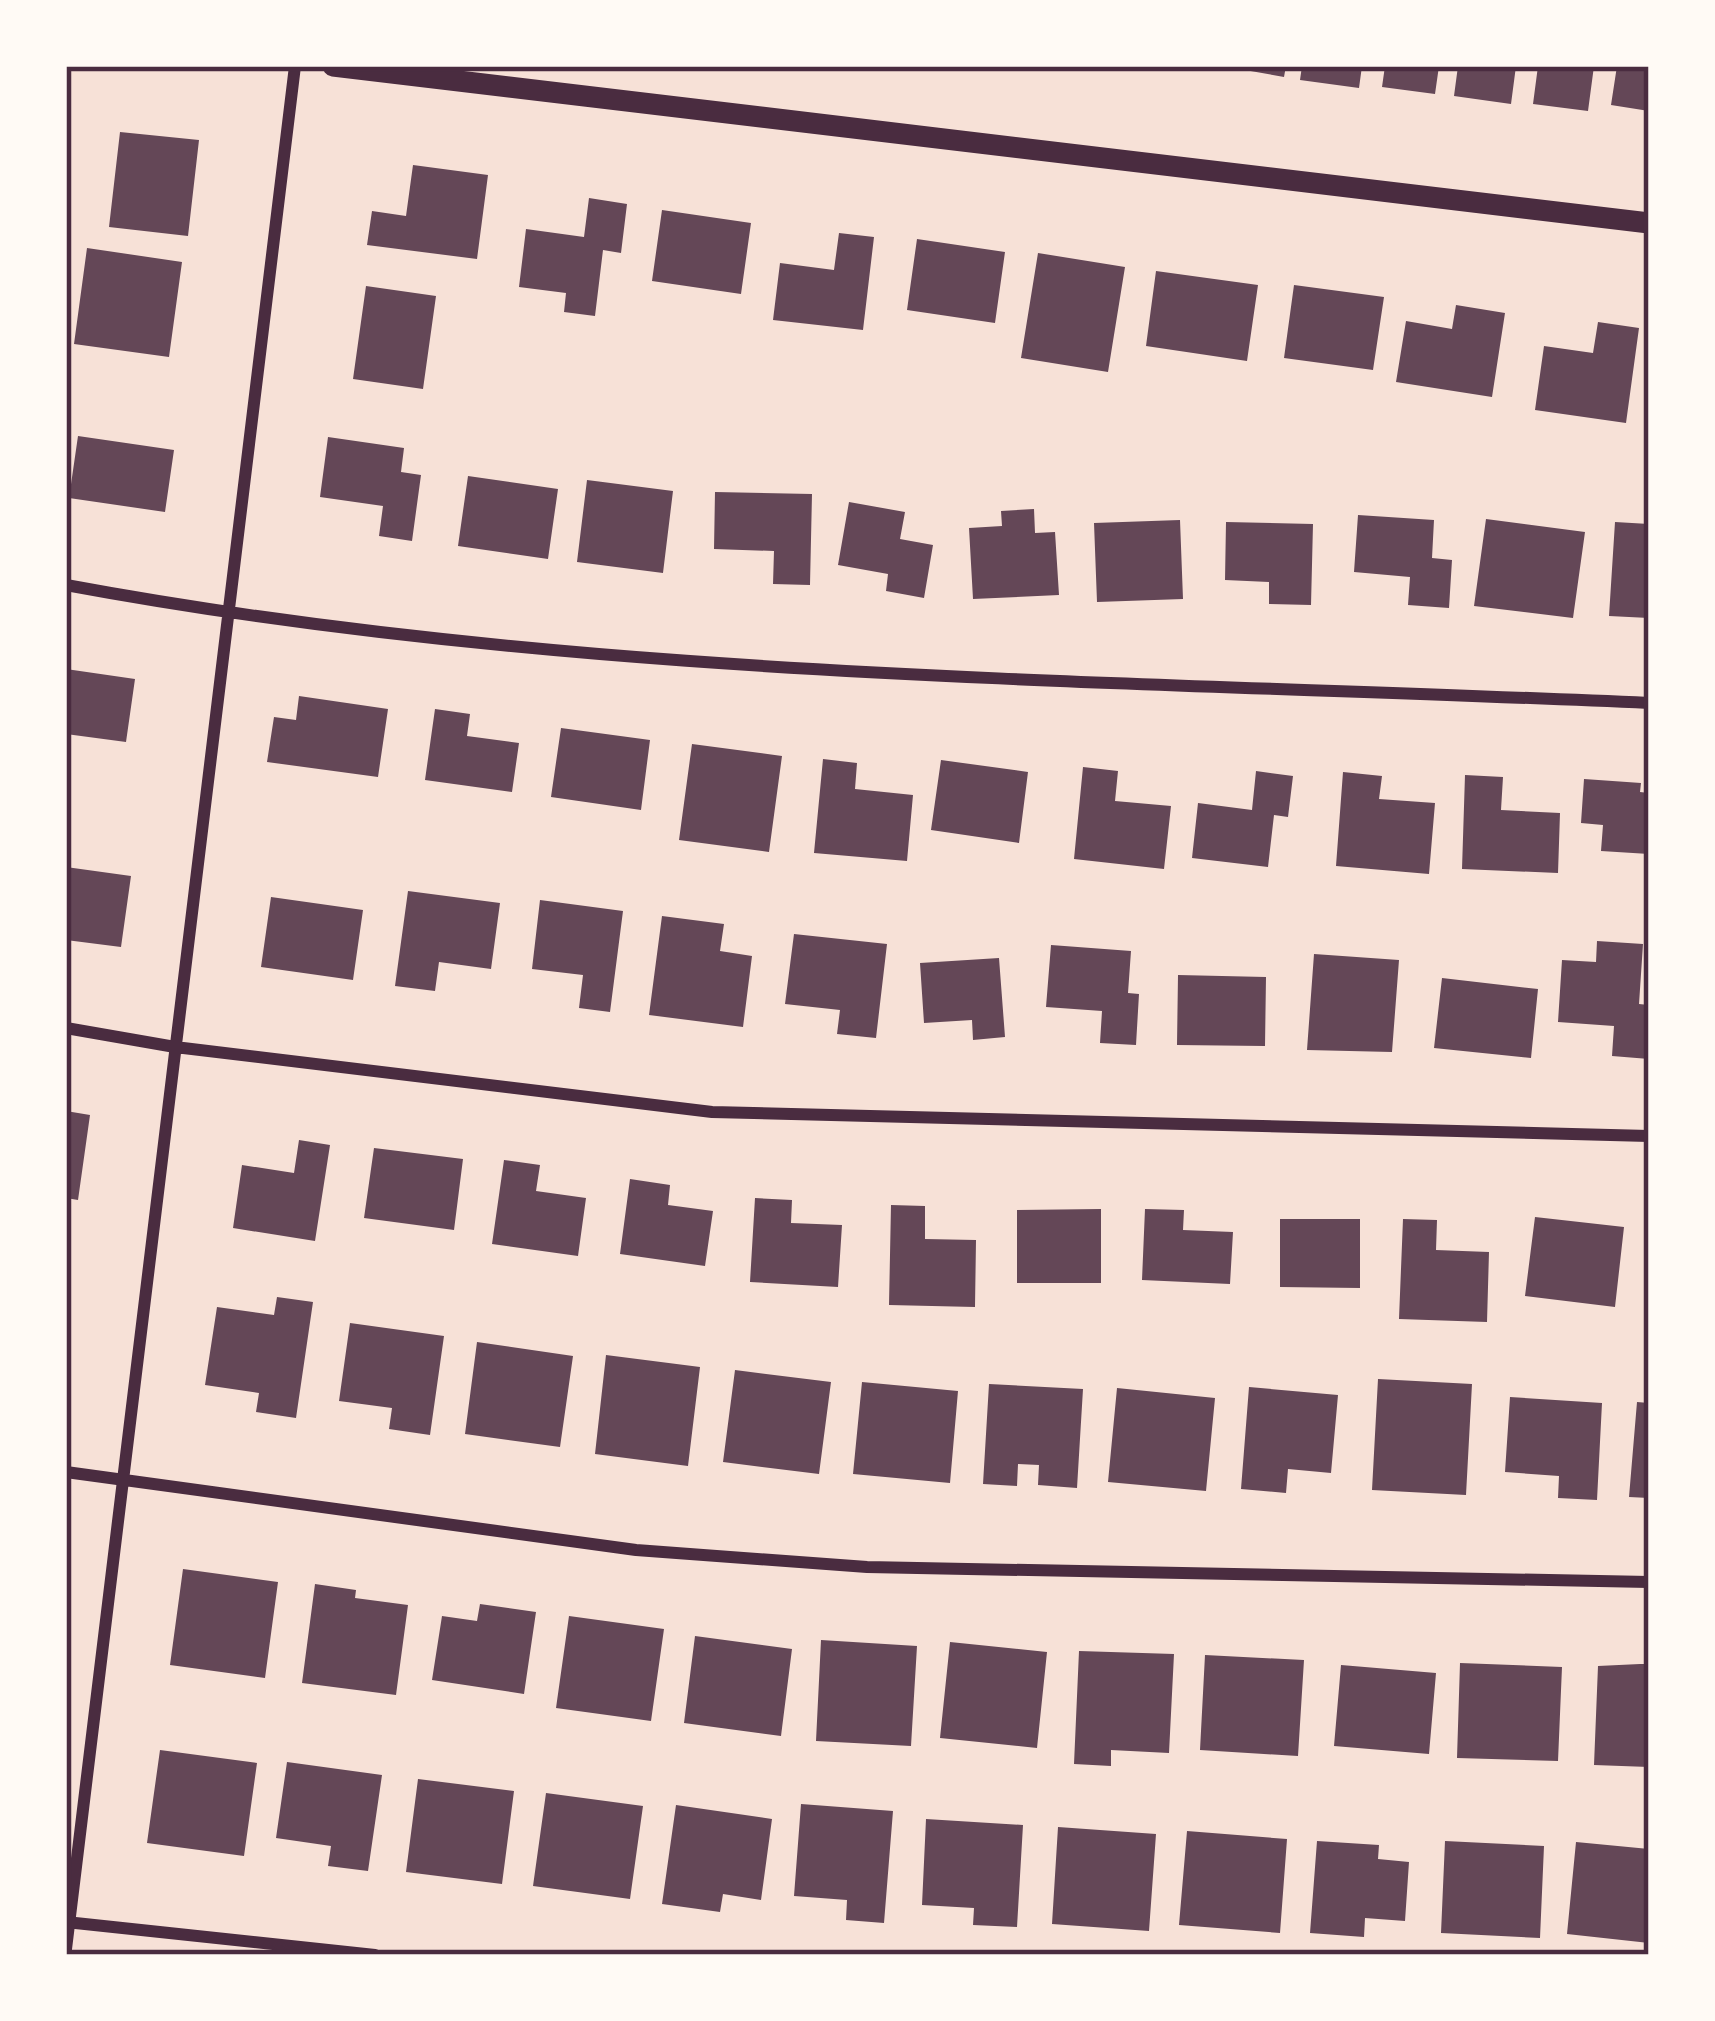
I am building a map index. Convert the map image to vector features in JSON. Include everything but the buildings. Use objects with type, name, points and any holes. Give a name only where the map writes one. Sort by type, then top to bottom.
[{"type":"street","points":[[66,1948],[295,66]]},
{"type":"street","points":[[333,66],[1649,223]]},
{"type":"street","points":[[66,584],[228,615],[913,678],[1649,703]]},
{"type":"street","points":[[66,1028],[175,1047],[712,1112],[1649,1136]]},
{"type":"street","points":[[66,1472],[636,1550],[844,1566],[1649,1582]]},
{"type":"street","points":[[68,1922],[375,1955]]}]
